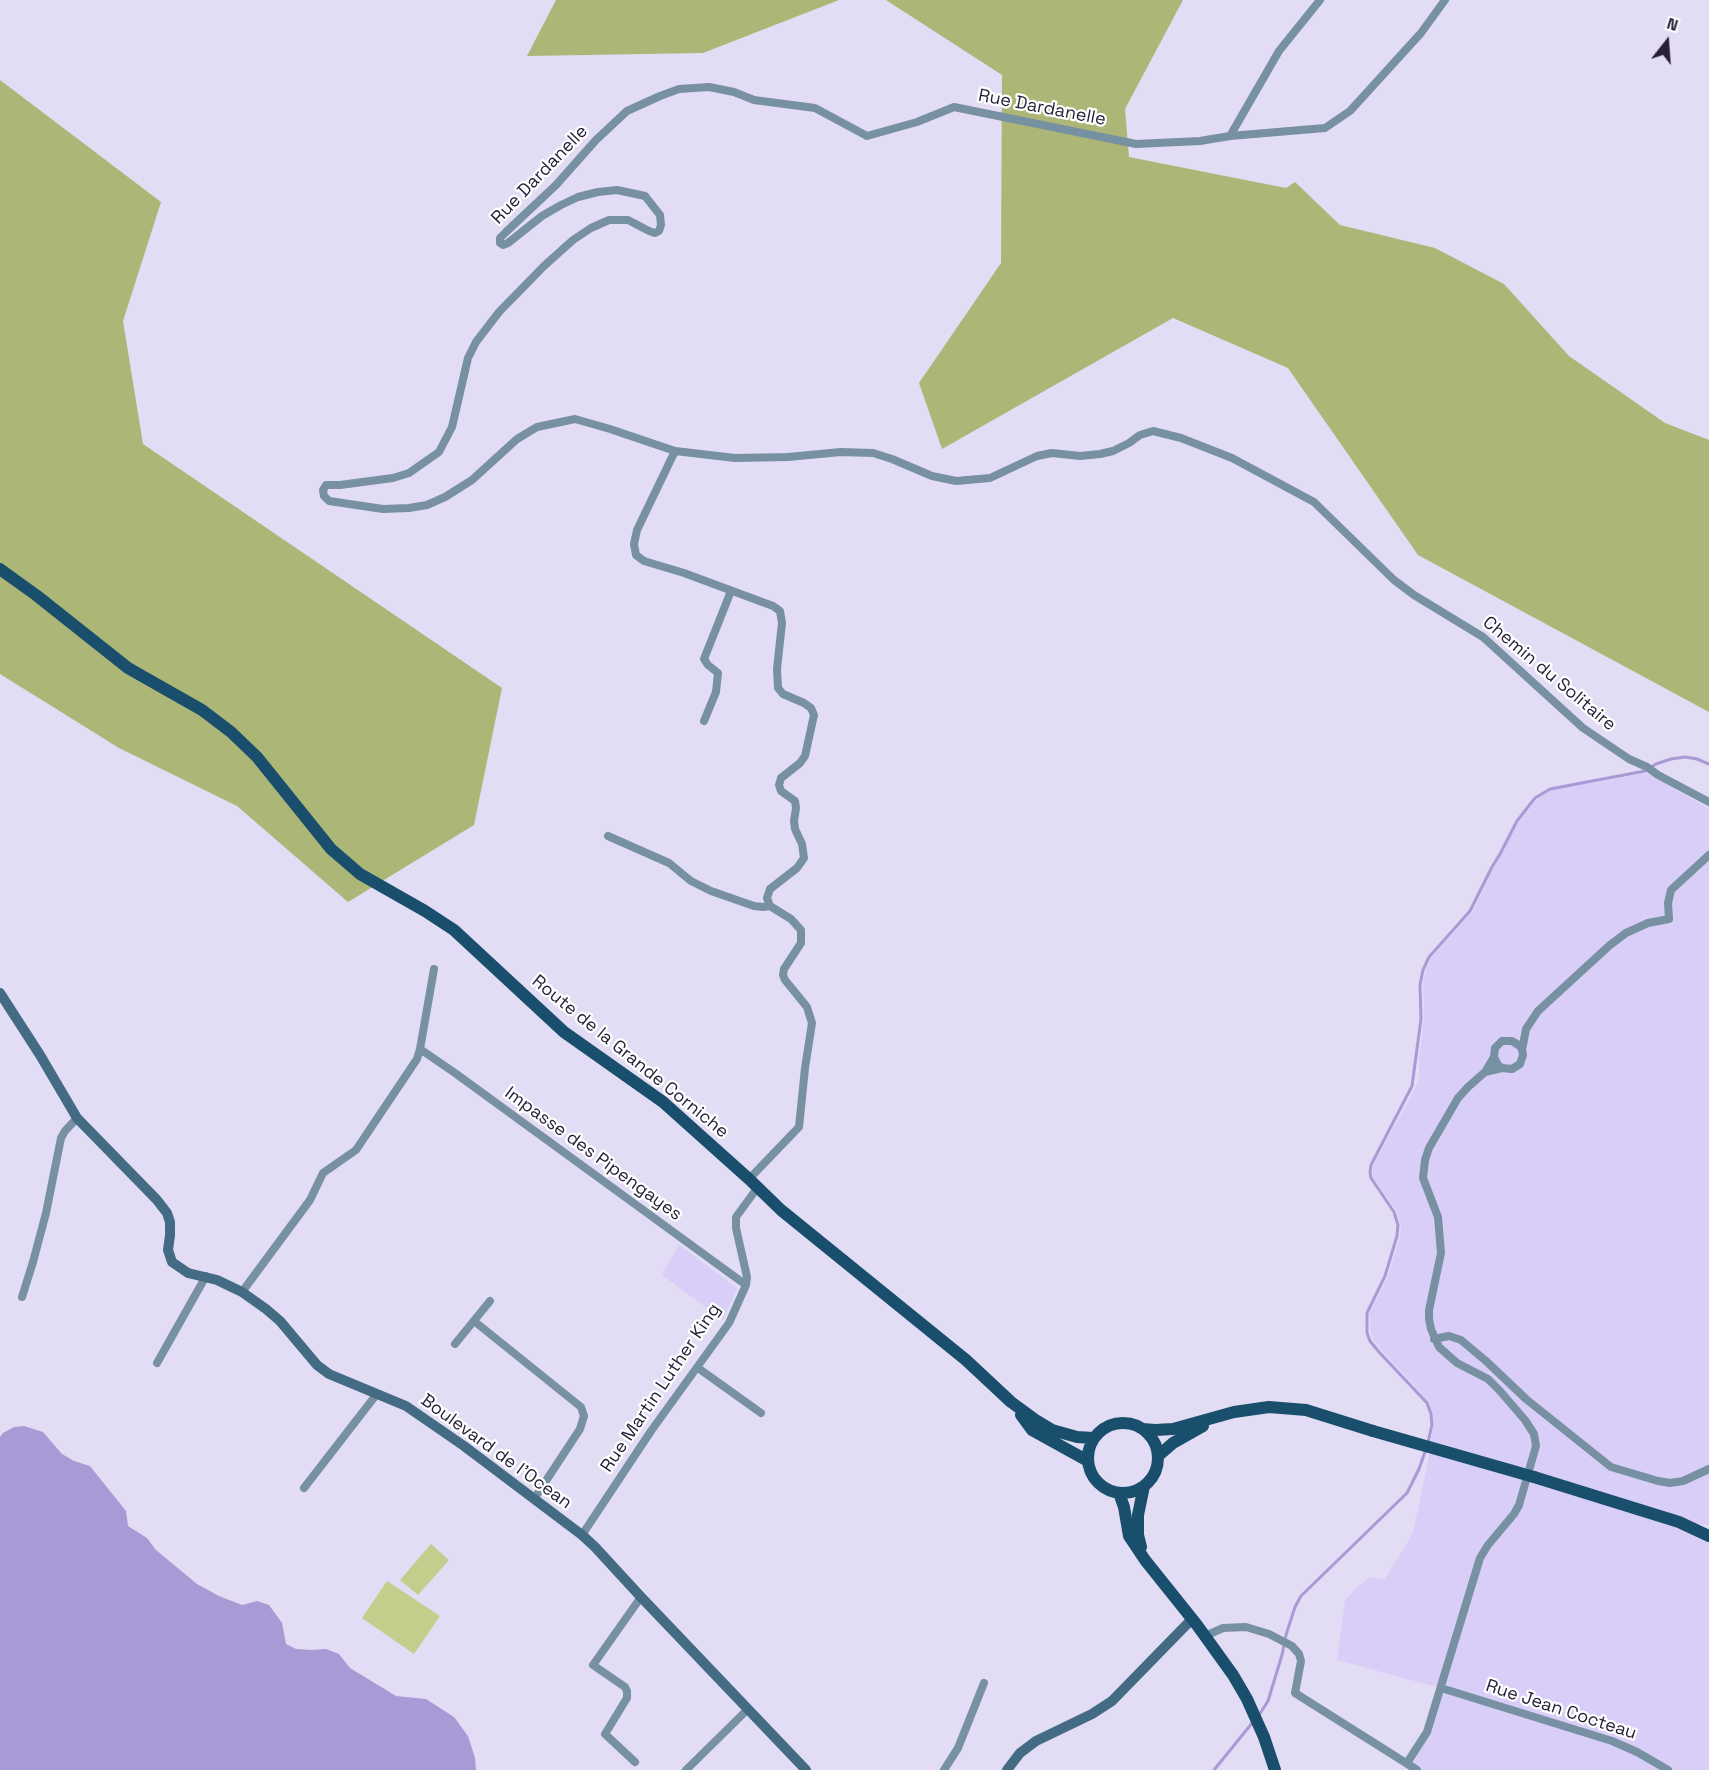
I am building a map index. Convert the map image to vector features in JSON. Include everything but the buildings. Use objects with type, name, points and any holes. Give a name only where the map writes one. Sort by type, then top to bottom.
[{"type":"main road","name":"Route de la Grande Corniche","points":[[0,569],[128,668],[202,710],[231,732],[257,757],[331,849],[360,874],[425,910],[454,930],[564,1032],[663,1102],[781,1210],[966,1360],[1011,1402],[1052,1430],[1077,1437],[1094,1438]]},
{"type":"main road","name":"Route de la Grande Corniche","points":[[1011,1402],[1032,1430],[1088,1461]]},
{"type":"main road","points":[[1143,1429],[1154,1441],[1158,1456],[1154,1474],[1144,1486],[1136,1490],[1119,1493],[1111,1491],[1093,1476],[1088,1461],[1088,1453],[1094,1438],[1105,1427],[1120,1422],[1143,1429],[1173,1429],[1234,1412],[1269,1407],[1298,1409],[1534,1477],[1679,1522],[1709,1536]]},
{"type":"main road","points":[[1158,1456],[1173,1443],[1234,1412]]},
{"type":"main road","points":[[1144,1486],[1139,1506],[1138,1535],[1145,1560]]},
{"type":"main road","points":[[1119,1493],[1129,1536],[1233,1675],[1264,1737],[1275,1770]]},
{"type":"main road","points":[[1679,1522],[1709,1526]]},
{"type":"street","points":[[1230,136],[1279,51],[1320,0]]},
{"type":"street","name":"Rue Dardanelle","points":[[675,451],[575,418],[537,427],[518,439],[472,480],[427,505],[383,509],[329,501],[324,496],[323,490],[326,485],[393,478],[410,473],[439,452],[452,427],[468,358],[476,342],[500,312],[544,266],[573,240],[609,220],[628,220],[655,233],[659,231],[660,215],[645,196],[617,190],[578,197],[542,216],[508,243],[503,245],[500,243],[500,238],[556,185],[596,140],[627,111],[660,96],[679,89],[709,87],[734,92],[754,100],[815,108],[867,136],[917,122],[954,107],[1136,144],[1200,141],[1230,136],[1325,128],[1350,111],[1421,33],[1445,0]]},
{"type":"street","name":"Chemin du Solitaire","points":[[675,451],[735,458],[788,457],[841,452],[873,453],[943,479],[956,481],[990,478],[1037,456],[1052,453],[1080,456],[1113,451],[1140,435],[1153,431],[1181,438],[1232,458],[1314,502],[1394,580],[1414,595],[1483,637],[1584,728],[1629,759],[1647,766],[1658,775],[1709,802]]},
{"type":"street","points":[[675,451],[637,531],[634,543],[636,555],[644,561],[684,573],[773,606],[780,611],[782,623],[777,669],[778,688],[783,694],[811,708],[814,715],[805,756],[800,764],[781,778],[780,785],[781,791],[795,801],[795,829],[802,844],[804,858],[796,868],[770,889],[767,898],[770,906],[791,919],[801,930],[801,943],[784,969],[783,975],[807,1007],[812,1023],[799,1127],[753,1183],[736,1217],[736,1228],[747,1277],[746,1285]]},
{"type":"street","points":[[704,722],[716,692],[717,673],[704,659],[731,591]]},
{"type":"street","points":[[608,836],[669,863],[691,881],[711,891],[754,906],[770,906]]},
{"type":"street","points":[[1485,1072],[1516,1067],[1522,1059],[1526,1029],[1538,1011],[1610,945],[1626,933],[1669,919],[1668,903],[1671,890],[1709,855]]},
{"type":"street","points":[[242,1292],[310,1200],[323,1173],[356,1150],[417,1059],[434,969]]},
{"type":"street","name":"Boulevard de l'Ocean","points":[[0,993],[77,1118],[167,1213],[170,1222],[168,1250],[172,1262],[188,1273],[229,1284],[242,1292],[267,1309],[323,1370],[376,1395],[406,1406],[464,1446],[582,1535],[596,1547],[806,1770]]},
{"type":"street","points":[[1407,1763],[1426,1731],[1480,1558],[1519,1505],[1536,1446],[1534,1434],[1525,1420],[1488,1379],[1457,1363],[1438,1347],[1434,1339],[1429,1310],[1441,1253],[1440,1229],[1424,1178],[1424,1167],[1429,1148],[1458,1098],[1485,1072],[1494,1057],[1498,1044],[1526,1029]]},
{"type":"street","points":[[1507,1040],[1516,1042],[1522,1050]]},
{"type":"street","name":"Impasse des Pipengayes","points":[[420,1049],[746,1285]]},
{"type":"street","points":[[1494,1057],[1502,1068]]},
{"type":"street","points":[[22,1298],[46,1213],[61,1138],[77,1118]]},
{"type":"street","points":[[157,1363],[206,1276]]},
{"type":"street","name":"Rue Martin Luther King","points":[[582,1535],[651,1431],[729,1323],[746,1285]]},
{"type":"street","points":[[455,1344],[490,1300]]},
{"type":"street","points":[[474,1321],[581,1407],[584,1416],[580,1429],[534,1499]]},
{"type":"street","points":[[1434,1339],[1449,1336],[1461,1340],[1526,1399],[1611,1467],[1658,1482],[1670,1483],[1683,1481],[1709,1468]]},
{"type":"street","points":[[698,1368],[760,1413]]},
{"type":"street","points":[[304,1488],[376,1395]]},
{"type":"street","points":[[635,1762],[605,1734],[627,1698],[627,1691],[625,1687],[593,1665],[641,1597]]},
{"type":"street","points":[[1007,1770],[1020,1753],[1036,1741],[1092,1714],[1112,1701],[1192,1619]]},
{"type":"street","points":[[1205,1636],[1223,1628],[1246,1627],[1269,1634],[1292,1646],[1299,1654],[1301,1661],[1295,1693],[1418,1770]]},
{"type":"street","points":[[944,1770],[958,1748],[984,1683]]},
{"type":"street","name":"Rue Jean Cocteau","points":[[1441,1688],[1612,1741],[1668,1770]]},
{"type":"street","points":[[686,1770],[748,1709]]},
{"type":"shaded area","points":[[1647,773],[1709,809],[1709,1525],[1682,1522],[1709,1536],[1709,1770],[1417,1770],[1407,1763],[1427,1732],[1441,1688],[1337,1660],[1345,1601],[1370,1577],[1385,1579],[1413,1533],[1434,1425],[1428,1403],[1374,1341],[1371,1333],[1370,1312],[1388,1277],[1400,1237],[1401,1225],[1397,1212],[1374,1178],[1373,1165],[1419,1079],[1424,1019],[1423,985],[1426,970],[1432,957],[1473,911],[1519,822],[1537,799],[1551,790]]},
{"type":"shaded area","points":[[679,1245],[737,1288],[723,1320],[662,1275]]},
{"type":"shaded area","points":[[24,1426],[43,1432],[62,1454],[90,1466],[126,1511],[128,1526],[147,1538],[156,1550],[197,1584],[242,1605],[257,1601],[269,1605],[282,1623],[286,1644],[296,1649],[326,1649],[339,1654],[350,1668],[396,1696],[426,1699],[454,1717],[468,1736],[476,1770],[0,1770],[0,1437],[14,1427]]},
{"type":"green space","points":[[556,0],[839,0],[703,53],[527,56]]},
{"type":"green space","points":[[886,0],[1183,0],[1125,109],[1129,157],[1286,188],[1295,182],[1340,225],[1435,248],[1504,284],[1569,356],[1665,423],[1709,440],[1709,712],[1418,555],[1288,368],[1173,318],[942,449],[919,383],[1001,263],[1002,75]]},
{"type":"green space","points":[[0,80],[161,202],[123,321],[143,444],[502,688],[474,825],[348,902],[237,806],[119,748],[0,674]]},
{"type":"green space","points":[[431,1544],[449,1560],[418,1595],[400,1580]]},
{"type":"green space","points":[[387,1581],[440,1616],[414,1654],[362,1618]]},
{"type":"waterway","points":[[1428,1442],[1432,1425],[1427,1403],[1379,1352],[1367,1333],[1367,1313],[1385,1276],[1398,1225],[1394,1212],[1371,1178],[1371,1165],[1412,1086],[1421,1019],[1420,985],[1423,970],[1429,957],[1470,911],[1517,821],[1535,798],[1550,789],[1645,771],[1671,759],[1685,757],[1709,764]]},
{"type":"waterway","points":[[1259,1715],[1268,1701],[1286,1635],[1301,1596],[1407,1493],[1426,1449]]},
{"type":"waterway","points":[[1214,1770],[1253,1722]]}]
